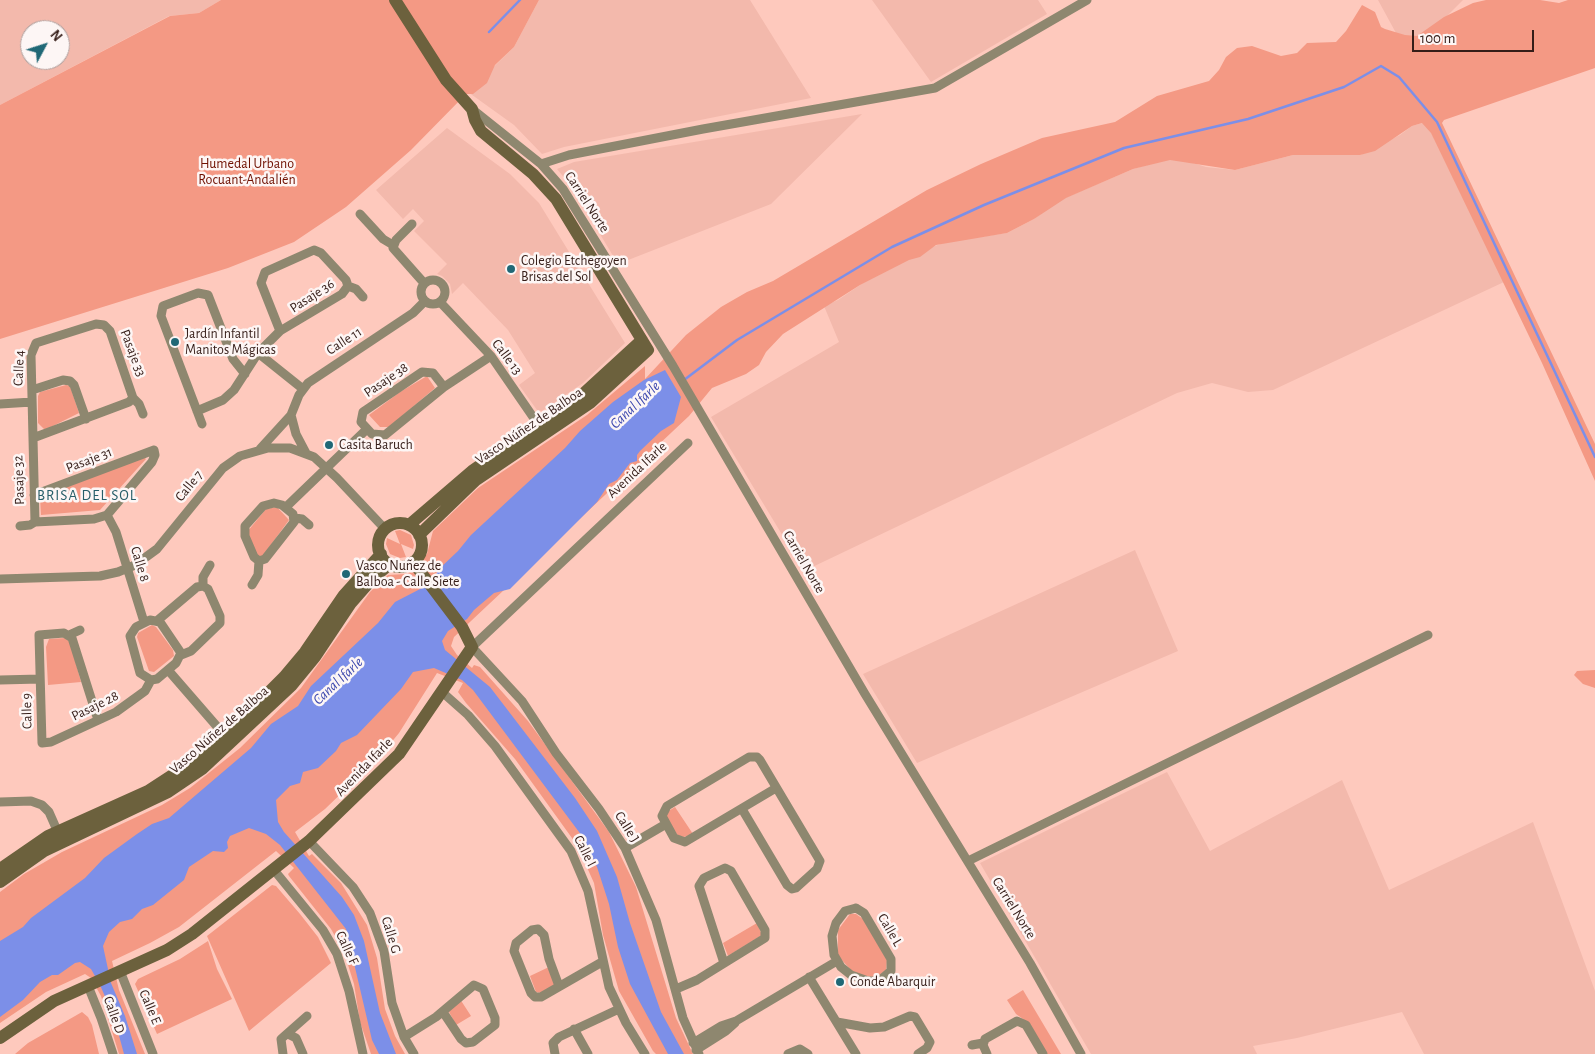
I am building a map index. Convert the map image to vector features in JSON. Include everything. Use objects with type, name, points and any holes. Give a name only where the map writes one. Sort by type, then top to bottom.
[{"type":"street","name":"Carriel Norte","points":[[395,0],[446,80],[472,109],[541,164],[563,189],[649,344]]},
{"type":"street","points":[[541,164],[569,155],[703,128],[934,88],[1087,0]]},
{"type":"street","name":"Carriel Norte","points":[[472,109],[474,120],[481,131],[533,174],[556,199],[649,344],[673,366],[865,694],[1030,963],[1081,1054]]},
{"type":"street","points":[[360,214],[383,239],[393,246],[395,253],[424,284]]},
{"type":"street","points":[[393,246],[412,224]]},
{"type":"street","name":"Pasaje 36","points":[[314,250],[320,253],[346,280],[348,286],[342,294],[280,331],[261,283],[265,272],[314,250]]},
{"type":"street","points":[[434,280],[441,283],[445,293],[440,302],[434,304],[424,301],[420,293],[424,284],[434,280]]},
{"type":"street","name":"Pasaje 36","points":[[348,286],[356,289],[363,297]]},
{"type":"street","points":[[202,424],[161,316],[161,308],[165,303],[198,292],[208,295],[233,360],[245,374]]},
{"type":"street","name":"Calle 11","points":[[259,449],[291,416],[303,389],[314,377],[413,313],[424,301]]},
{"type":"street","name":"Calle 13","points":[[440,302],[491,356],[542,429]]},
{"type":"street","name":"Pasaje 33","points":[[42,340],[96,324],[104,325],[110,331],[133,398],[139,404],[143,414]]},
{"type":"street","points":[[197,411],[229,395],[245,374],[258,352],[280,331]]},
{"type":"street","name":"Calle 4","points":[[33,438],[31,351],[34,345],[42,340]]},
{"type":"street","name":"Vasco Núñez de Balboa","points":[[409,525],[472,471],[590,403],[649,344]]},
{"type":"street","points":[[258,352],[303,389]]},
{"type":"street","points":[[286,507],[367,430],[375,435],[386,435],[444,387],[491,356]]},
{"type":"street","name":"Pasaje 38","points":[[367,430],[361,420],[363,412],[422,372],[433,373],[444,387]]},
{"type":"street","points":[[32,390],[63,380],[70,381],[74,385],[86,419]]},
{"type":"street","name":"Pasaje 33","points":[[33,438],[129,402],[133,398]]},
{"type":"street","name":"Calle 4","points":[[0,404],[32,402]]},
{"type":"street","points":[[291,416],[296,434],[306,453]]},
{"type":"street","name":"Vasco Núñez de Balboa","points":[[420,535],[476,480],[542,429]]},
{"type":"street","name":"Pasaje 32","points":[[33,438],[35,522]]},
{"type":"street","name":"Avenida Ifarle","points":[[0,1038],[44,1007],[179,943],[278,867],[306,843],[388,766],[407,744],[472,647],[688,443]]},
{"type":"street","name":"Calle 7","points":[[0,579],[100,576],[127,569],[144,560],[157,549],[223,468],[240,456],[259,449],[283,448],[306,453],[327,468],[385,528]]},
{"type":"street","name":"Pasaje 31","points":[[34,496],[154,450],[155,455],[152,462],[108,515]]},
{"type":"street","points":[[259,561],[254,557],[245,536],[245,526],[263,506],[274,503],[286,507],[295,518],[302,519],[309,526]]},
{"type":"street","points":[[20,526],[30,525],[35,522],[94,519],[108,515]]},
{"type":"street","name":"Calle 8","points":[[108,515],[115,528],[144,622]]},
{"type":"street","points":[[259,561],[265,559],[295,518]]},
{"type":"street","points":[[397,523],[409,525],[420,535],[421,550],[413,562],[404,566],[385,559],[379,541],[385,528],[397,523]]},
{"type":"street","name":"Vasco Núñez de Balboa","points":[[0,869],[29,848],[174,789],[197,773],[228,739],[300,676],[354,598],[385,559]]},
{"type":"street","points":[[252,585],[258,575],[259,561]]},
{"type":"street","points":[[413,562],[462,627],[472,647]]},
{"type":"street","points":[[203,586],[203,576],[210,565]]},
{"type":"street","points":[[158,620],[179,647],[180,655],[178,661],[168,670],[157,679],[151,680],[140,673],[130,640],[133,630],[144,622],[158,620],[167,610],[197,587],[203,586],[208,589],[221,621],[194,648],[180,655]]},
{"type":"street","points":[[80,630],[69,635],[73,641],[98,720]]},
{"type":"street","name":"Calle 9","points":[[42,744],[39,635],[64,633],[69,635]]},
{"type":"street","points":[[968,861],[1428,635]]},
{"type":"street","name":"Calle J","points":[[472,647],[522,701],[556,753],[599,809],[625,848],[656,920],[683,1018],[696,1049]]},
{"type":"street","points":[[168,670],[228,739]]},
{"type":"street","name":"Calle 9","points":[[0,680],[40,678]]},
{"type":"street","name":"Pasaje 28","points":[[42,744],[51,742],[108,717],[134,701],[145,691],[151,680]]},
{"type":"street","name":"Calle I","points":[[446,687],[495,746],[568,846],[588,891],[602,962],[619,1010],[644,1054]]},
{"type":"street","points":[[742,808],[787,885],[792,889],[796,888],[817,869],[820,861],[759,758],[751,756],[665,808],[662,816],[676,841],[685,842],[742,808],[776,788]]},
{"type":"street","points":[[0,802],[39,803],[47,810],[60,837]]},
{"type":"street","points":[[625,848],[666,824]]},
{"type":"street","name":"Vasco Núñez de Balboa","points":[[0,882],[60,837]]},
{"type":"street","name":"Calle G","points":[[306,843],[353,887],[370,913],[384,951],[392,1003],[404,1037],[414,1054]]},
{"type":"street","name":"Calle F","points":[[278,867],[323,930],[337,954],[349,991],[363,1054]]},
{"type":"street","points":[[676,989],[697,980],[724,964],[762,941],[766,936],[765,930],[731,871],[724,868],[704,878],[699,886],[724,964]]},
{"type":"street","name":"Calle L","points":[[852,908],[860,909],[866,915],[891,959],[891,971],[884,979],[868,981],[852,975],[837,961],[831,942],[836,923],[845,911],[852,908]]},
{"type":"street","points":[[559,986],[549,959],[544,935],[538,929],[532,930],[516,943],[514,951],[532,995],[539,997],[559,986],[602,962]]},
{"type":"street","points":[[696,1049],[726,1031],[736,1021],[837,961]]},
{"type":"street","name":"Calle E","points":[[117,972],[154,1054]]},
{"type":"street","points":[[810,977],[856,1054]]},
{"type":"street","name":"Calle D","points":[[90,985],[113,1054]]},
{"type":"street","points":[[404,1037],[444,1012],[472,986],[476,985],[483,989],[495,1018],[495,1025],[491,1030],[473,1042],[466,1043],[462,1041],[444,1012]]},
{"type":"street","points":[[555,1054],[553,1046],[555,1041],[574,1029],[619,1010]]},
{"type":"street","points":[[283,1054],[281,1039],[307,1016]]},
{"type":"street","points":[[837,1022],[870,1028],[884,1027],[910,1016],[915,1017],[930,1042],[927,1048],[918,1054]]},
{"type":"street","points":[[972,1045],[983,1043],[987,1038],[1012,1022],[1020,1021],[1026,1025],[1043,1054]]},
{"type":"street","points":[[574,1029],[588,1054]]},
{"type":"street","points":[[288,1034],[296,1038],[303,1054]]},
{"type":"street","points":[[983,1043],[987,1054]]},
{"type":"street","points":[[788,1054],[800,1048],[808,1054]]},
{"type":"shaded area","points":[[0,0],[221,0],[199,13],[169,16],[70,68],[70,20],[20,20],[20,70],[66,70],[0,105]]},
{"type":"shaded area","points":[[539,0],[750,0],[811,98],[564,147],[542,154],[514,125],[468,92],[514,47]]},
{"type":"shaded area","points":[[872,0],[1038,0],[1047,14],[931,82]]},
{"type":"shaded area","points":[[1378,0],[1463,0],[1408,55]]},
{"type":"shaded area","points":[[862,114],[771,204],[618,264],[571,186],[557,169],[574,162]]},
{"type":"shaded area","points":[[1426,122],[1504,282],[1273,390],[1248,392],[1212,383],[1177,393],[804,571],[711,417],[839,342],[824,306],[932,247],[946,242],[1007,233],[1034,219],[1058,201],[1133,169],[1162,161],[1177,158],[1206,167],[1235,170],[1293,155],[1360,155],[1400,135],[1412,126]]},
{"type":"shaded area","name":"Colegio Etchegoyen Brisas del Sol","points":[[447,128],[510,174],[539,203],[625,343],[583,383],[542,411],[537,410],[519,385],[535,373],[508,330],[463,283],[452,294],[450,284],[437,274],[447,264],[414,231],[424,221],[413,209],[403,219],[376,190]]},
{"type":"shaded area","points":[[1135,550],[1178,651],[917,763],[863,674]]},
{"type":"shaded area","points":[[1167,772],[1210,851],[1342,780],[1389,890],[1533,822],[1595,991],[1595,1054],[1424,1054],[1402,1012],[1297,1038],[1253,1046],[1257,1054],[1091,1054],[980,863]]},
{"type":"green space","name":"Humedal Urbano Rocuant-Andalién","points":[[221,0],[539,0],[514,47],[495,65],[487,83],[473,94],[466,94],[411,150],[346,207],[294,242],[228,268],[0,339],[0,105],[170,16],[199,13]]},
{"type":"green space","points":[[1486,0],[1540,0],[1559,3],[1568,0],[1595,0],[1595,68],[1444,120],[1442,123],[1595,444],[1595,481],[1542,363],[1431,133],[1422,123],[1412,126],[1375,151],[1360,155],[1293,155],[1235,170],[1170,160],[1133,169],[1066,198],[1034,219],[1007,233],[936,245],[920,257],[909,260],[860,285],[783,334],[766,352],[759,365],[746,374],[712,388],[689,416],[454,637],[451,646],[457,655],[472,668],[474,665],[480,667],[528,721],[609,832],[636,887],[676,1018],[693,1054],[656,1054],[653,1051],[619,991],[603,935],[594,883],[577,845],[515,759],[458,692],[463,683],[437,673],[399,733],[380,756],[325,809],[295,832],[309,856],[312,854],[341,883],[367,925],[377,958],[385,1009],[395,1036],[405,1054],[371,1054],[360,1022],[354,984],[344,952],[331,929],[289,876],[288,874],[294,868],[276,851],[179,927],[112,961],[119,990],[145,1054],[119,1054],[101,996],[91,978],[85,974],[46,992],[0,1023],[0,892],[24,874],[62,852],[162,805],[190,788],[240,748],[301,688],[370,592],[388,575],[406,574],[413,571],[427,554],[433,531],[478,488],[587,415],[645,366],[645,379],[686,335],[721,307],[747,292],[773,281],[927,190],[981,164],[1042,138],[1115,122],[1157,96],[1209,81],[1219,70],[1226,57],[1237,48],[1252,46],[1281,56],[1297,53],[1307,43],[1336,42],[1346,31],[1362,5],[1375,12],[1381,27],[1405,35],[1417,36],[1444,17],[1473,3]]},
{"type":"green space","points":[[427,376],[435,388],[389,427],[380,427],[369,415],[400,392]]},
{"type":"green space","points":[[66,385],[70,386],[79,413],[45,430],[38,423],[38,396],[40,392]]},
{"type":"green space","points":[[144,457],[146,459],[100,510],[41,515],[40,497]]},
{"type":"green space","points":[[277,507],[289,520],[262,557],[258,557],[247,532],[266,509]]},
{"type":"green space","points":[[400,530],[411,535],[414,545],[413,549],[401,544],[406,557],[400,558],[390,554],[386,544],[387,538],[400,544],[395,531]]},
{"type":"green space","points":[[152,625],[156,627],[173,650],[174,656],[154,672],[149,671],[137,637],[138,633]]},
{"type":"green space","points":[[65,638],[70,642],[81,682],[48,685],[46,647],[49,639]]},
{"type":"green space","points":[[1595,670],[1595,688],[1583,684],[1574,675],[1577,671]]},
{"type":"green space","points":[[675,807],[693,834],[684,837],[678,836],[667,819],[667,812]]},
{"type":"green space","points":[[272,885],[276,886],[318,937],[331,963],[249,1031],[207,936]]},
{"type":"green space","points":[[850,914],[856,914],[863,919],[887,960],[886,970],[878,976],[867,977],[852,971],[838,956],[838,930]]},
{"type":"green space","points":[[757,923],[762,935],[728,956],[723,943]]},
{"type":"green space","points":[[208,941],[217,969],[232,999],[157,1034],[135,984],[138,979],[180,959]]},
{"type":"green space","points":[[549,967],[555,985],[541,993],[536,992],[530,976]]},
{"type":"green space","points":[[1023,990],[1061,1054],[1047,1054],[1030,1024],[1016,1014],[1007,1000]]},
{"type":"green space","points":[[460,999],[471,1016],[456,1025],[448,1010]]},
{"type":"green space","points":[[82,1012],[88,1017],[92,1025],[99,1054],[15,1054],[28,1043]]},
{"type":"water","name":"Canal Ifarle","points":[[665,370],[681,397],[674,423],[661,431],[640,451],[637,455],[637,461],[630,463],[617,480],[609,484],[597,502],[510,589],[494,593],[474,610],[467,619],[448,631],[442,641],[445,650],[490,687],[575,798],[597,831],[617,877],[630,923],[661,1012],[684,1054],[668,1054],[630,984],[618,947],[609,904],[597,867],[582,836],[473,690],[462,680],[434,668],[413,672],[401,689],[357,735],[341,743],[336,751],[318,768],[303,772],[300,783],[290,786],[276,800],[278,822],[284,832],[342,897],[354,915],[364,941],[380,1013],[396,1054],[379,1054],[372,1040],[346,929],[280,845],[266,834],[249,828],[230,836],[227,842],[228,848],[224,852],[213,851],[189,867],[184,880],[153,905],[142,909],[132,919],[120,922],[109,932],[103,946],[111,983],[125,1016],[137,1054],[124,1054],[114,1017],[100,985],[91,969],[80,962],[75,963],[58,975],[52,975],[40,982],[23,1000],[0,1017],[0,941],[23,927],[31,918],[85,878],[104,858],[152,824],[169,818],[251,748],[271,724],[298,706],[311,686],[378,623],[395,602],[424,587],[434,578],[439,569],[471,535],[565,448],[580,431],[613,402],[644,380]]},
{"type":"waterway","points":[[489,32],[520,0]]},
{"type":"waterway","points":[[684,380],[737,340],[892,247],[984,205],[1124,148],[1248,119],[1344,87],[1381,66],[1399,77],[1437,122],[1595,457]]},
{"type":"place","name":"Colegio Etchegoyen Brisas del Sol","points":[[511,269]]},
{"type":"place","name":"Jardín Infantil Manitos Mágicas","points":[[175,342]]},
{"type":"place","name":"Casita Baruch","points":[[329,445]]},
{"type":"place","name":"Vasco Nuñez de Balboa - Calle Siete","points":[[346,574]]},
{"type":"place","name":"Conde Abarquir","points":[[840,982]]},
{"type":"district","name":"BRISA DEL SOL","points":[[87,495]]}]
